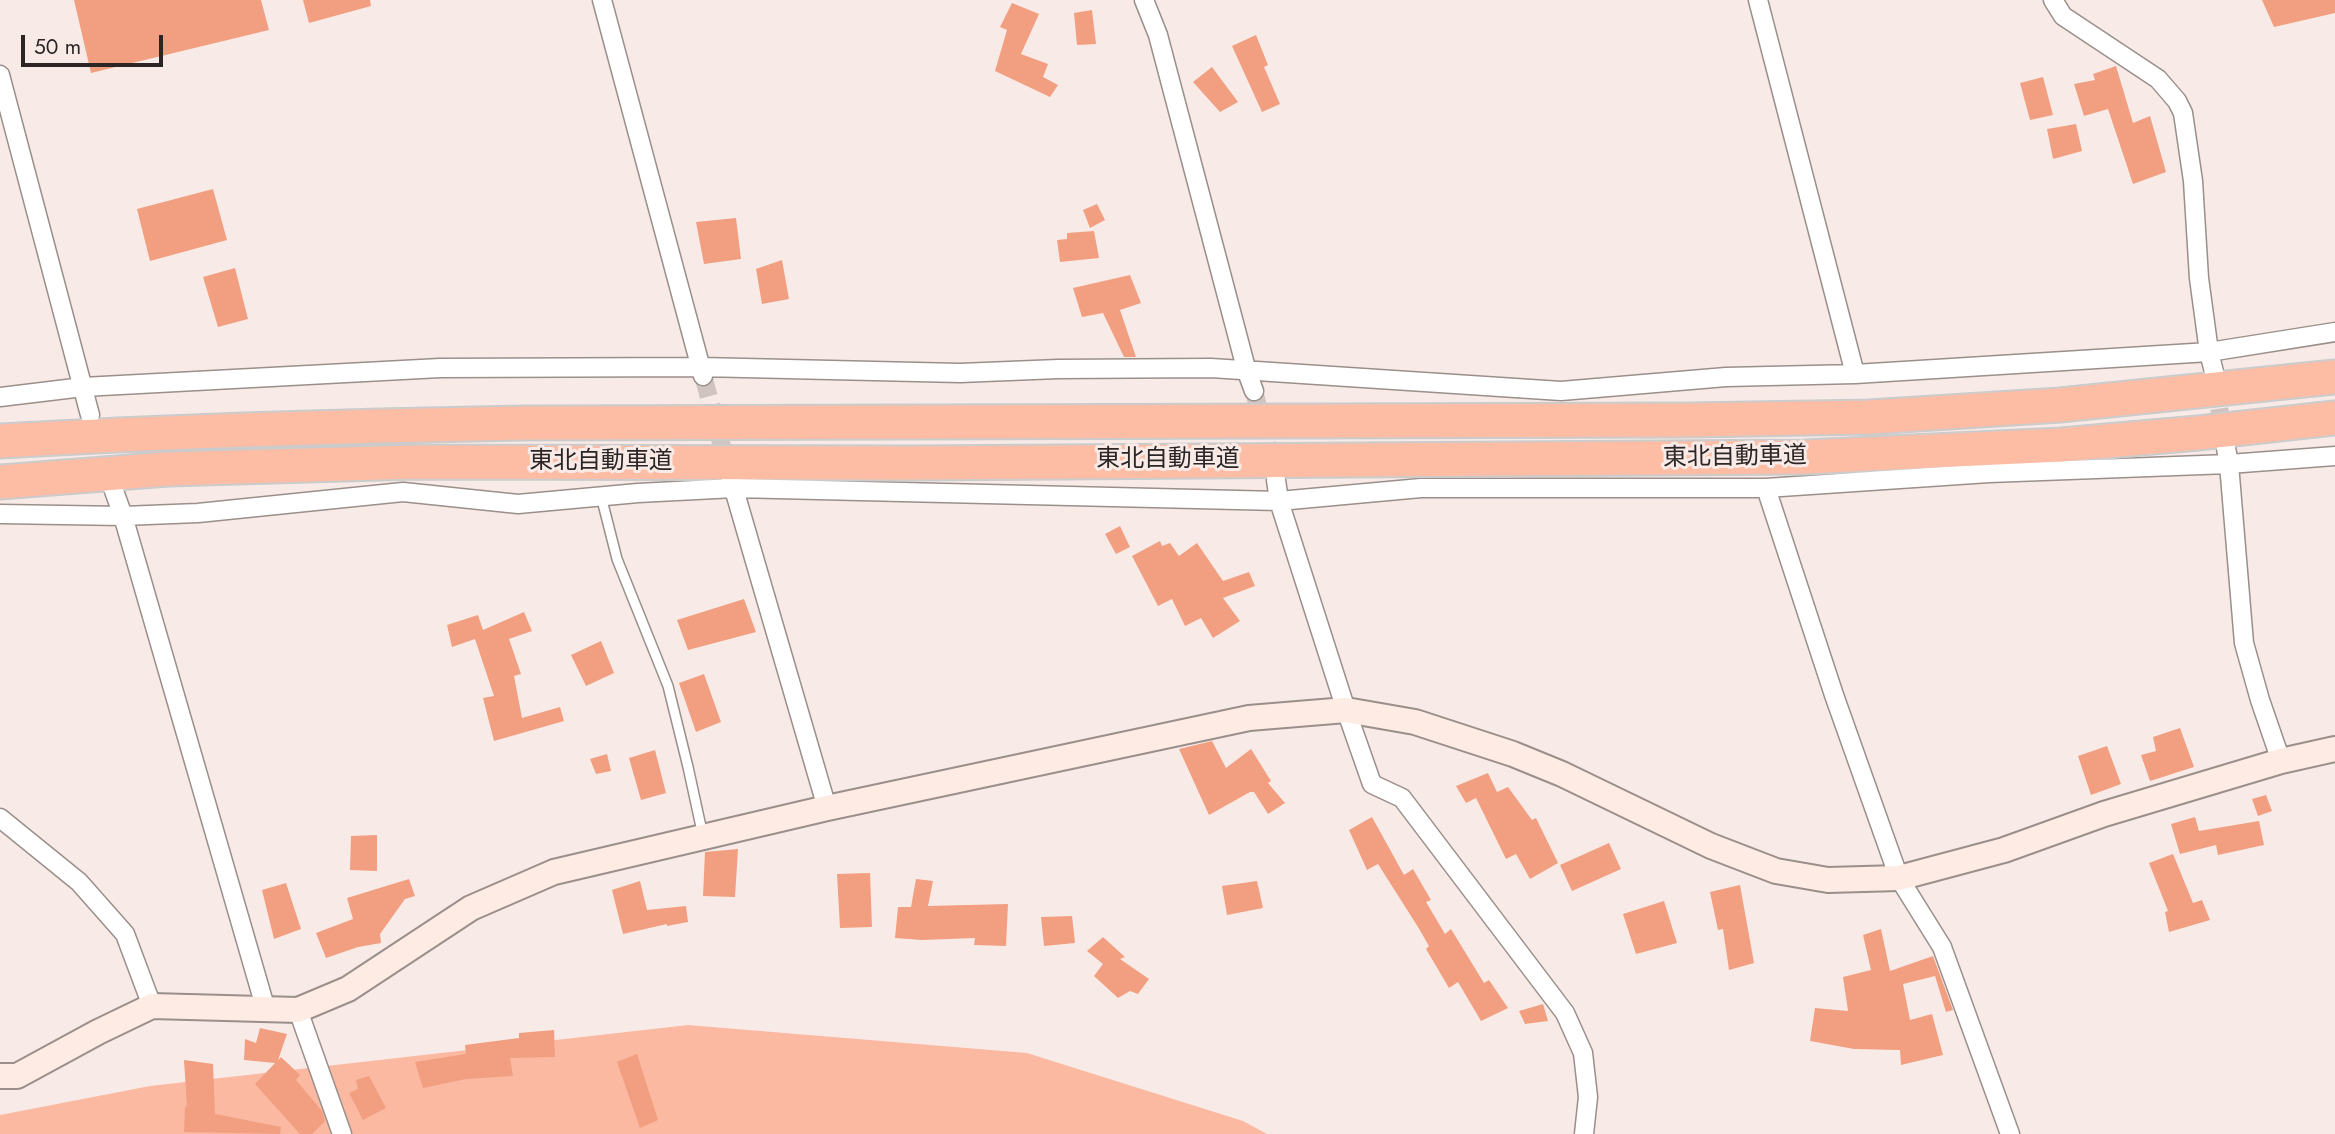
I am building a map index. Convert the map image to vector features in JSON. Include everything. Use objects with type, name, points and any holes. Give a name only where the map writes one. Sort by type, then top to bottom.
[{"type":"highway","name":"東北自動車道","points":[[0,441],[257,429],[524,423],[1690,420],[1870,417],[2060,405],[2335,377]]},
{"type":"highway","name":"東北自動車道","points":[[0,482],[169,469],[415,463],[909,463],[1805,457],[2061,445],[2335,418]]},
{"type":"street","points":[[602,0],[702,373]]},
{"type":"street","points":[[1144,0],[1158,35],[1254,391]]},
{"type":"street","points":[[1758,0],[1855,374]]},
{"type":"street","points":[[2053,0],[2063,16],[2158,79],[2177,101],[2183,113],[2193,181],[2199,278],[2214,372]]},
{"type":"street","points":[[0,75],[90,415]]},
{"type":"street","points":[[0,397],[83,387],[440,368],[702,373],[960,373],[1211,368],[1561,391],[1726,377],[1855,374],[2209,352],[2335,332]]},
{"type":"street","points":[[2228,456],[2244,643],[2281,761]]},
{"type":"street","points":[[0,514],[123,516],[198,513],[402,492],[518,504],[732,481],[1279,501],[1421,488],[1766,488],[2228,456],[2335,456]]},
{"type":"street","points":[[1276,480],[1279,501],[1372,784],[1402,798],[1565,1013],[1583,1053],[1588,1097],[1584,1134]]},
{"type":"street","points":[[732,481],[827,808]]},
{"type":"street","points":[[113,488],[266,1010]]},
{"type":"street","points":[[1766,488],[1834,695],[1899,878],[1941,947],[2010,1134]]},
{"type":"street","points":[[0,1076],[17,1076],[152,1006],[298,1010],[348,989],[471,908],[554,872],[827,808],[1249,718],[1346,710],[1415,722],[1513,754],[1562,774],[1711,846],[1776,870],[1828,880],[1899,878],[2004,850],[2104,814],[2281,761],[2335,749]]},
{"type":"street","points":[[0,818],[79,882],[125,934],[152,1006]]},
{"type":"street","points":[[298,1010],[342,1134]]},
{"type":"lane","points":[[601,496],[617,559],[667,686],[703,837]]},
{"type":"shaded area","points":[[688,1025],[1027,1053],[1243,1121],[1267,1134],[0,1134],[0,1115],[150,1086]]},
{"type":"building","points":[[74,0],[261,0],[269,30],[91,73]]},
{"type":"building","points":[[303,0],[370,0],[371,6],[309,23]]},
{"type":"building","points":[[2262,0],[2335,0],[2335,13],[2274,27]]},
{"type":"building","points":[[1012,3],[1039,14],[1021,54],[1048,64],[1043,77],[1058,85],[1050,97],[995,71],[1007,30],[1000,27]]},
{"type":"building","points":[[1092,10],[1096,44],[1077,45],[1074,13]]},
{"type":"building","points":[[1256,35],[1268,65],[1264,67],[1280,104],[1262,112],[1232,46]]},
{"type":"building","points":[[2116,66],[2133,123],[2150,116],[2166,172],[2133,184],[2108,109],[2084,116],[2074,84],[2095,80],[2093,74]]},
{"type":"building","points":[[1212,67],[1238,102],[1220,112],[1193,82]]},
{"type":"building","points":[[2043,77],[2053,115],[2030,120],[2020,83]]},
{"type":"building","points":[[2076,124],[2082,151],[2053,159],[2047,129]]},
{"type":"building","points":[[213,189],[227,240],[150,261],[137,209]]},
{"type":"building","points":[[1097,204],[1105,220],[1090,228],[1083,210]]},
{"type":"building","points":[[736,218],[741,259],[704,264],[696,222]]},
{"type":"building","points":[[1094,231],[1099,258],[1060,262],[1057,240],[1067,239],[1067,233]]},
{"type":"building","points":[[782,260],[789,299],[762,304],[756,269]]},
{"type":"building","points":[[235,268],[248,319],[218,327],[203,277]]},
{"type":"building","points":[[1130,275],[1141,303],[1120,310],[1136,357],[1124,357],[1103,313],[1082,317],[1073,288]]},
{"type":"building","points":[[1120,526],[1130,547],[1116,554],[1105,534]]},
{"type":"building","points":[[1160,541],[1162,546],[1170,543],[1179,556],[1197,543],[1223,581],[1249,572],[1255,586],[1223,598],[1240,621],[1213,638],[1201,618],[1185,626],[1172,599],[1158,606],[1132,556]]},
{"type":"building","points":[[744,599],[756,632],[688,650],[677,620]]},
{"type":"building","points":[[524,612],[532,631],[509,639],[521,674],[514,676],[522,718],[560,707],[564,721],[494,741],[483,698],[494,696],[475,639],[452,647],[447,625],[478,615],[483,630]]},
{"type":"building","points":[[601,641],[614,673],[586,686],[571,655]]},
{"type":"building","points":[[704,674],[721,722],[696,732],[679,683]]},
{"type":"building","points":[[2180,728],[2194,767],[2150,781],[2141,755],[2156,751],[2153,737]]},
{"type":"building","points":[[1212,741],[1226,768],[1251,749],[1271,781],[1268,783],[1285,803],[1268,814],[1254,792],[1250,792],[1209,815],[1179,749]]},
{"type":"building","points":[[2107,746],[2121,784],[2091,795],[2078,756]]},
{"type":"building","points":[[655,750],[666,793],[641,800],[629,758]]},
{"type":"building","points":[[607,754],[611,771],[596,774],[590,759]]},
{"type":"building","points":[[1488,773],[1497,792],[1508,787],[1532,820],[1536,818],[1558,863],[1530,879],[1516,854],[1506,859],[1476,798],[1466,803],[1456,786]]},
{"type":"building","points":[[2266,795],[2272,811],[2258,816],[2252,799]]},
{"type":"building","points":[[1372,817],[1404,875],[1413,869],[1431,900],[1426,902],[1445,934],[1451,929],[1484,983],[1489,980],[1508,1008],[1481,1021],[1458,982],[1449,988],[1426,949],[1429,946],[1378,864],[1367,870],[1349,830]]},
{"type":"building","points":[[2195,817],[2199,831],[2259,821],[2264,845],[2218,855],[2216,845],[2180,854],[2171,824]]},
{"type":"building","points":[[377,835],[377,871],[350,870],[351,836]]},
{"type":"building","points":[[1609,843],[1621,869],[1572,891],[1560,865]]},
{"type":"building","points":[[738,849],[735,897],[703,896],[705,852]]},
{"type":"building","points":[[2173,854],[2193,903],[2202,900],[2210,920],[2169,932],[2165,912],[2168,911],[2149,863]]},
{"type":"building","points":[[870,873],[872,927],[840,928],[837,874]]},
{"type":"building","points":[[409,879],[415,896],[405,899],[380,934],[381,943],[358,947],[326,958],[316,933],[353,919],[347,898]]},
{"type":"building","points":[[916,879],[933,881],[928,906],[1008,904],[1006,946],[974,945],[975,938],[895,938],[898,907],[911,907]]},
{"type":"building","points":[[640,881],[647,910],[686,906],[688,922],[623,934],[612,890]]},
{"type":"building","points":[[1257,881],[1263,908],[1227,915],[1222,886]]},
{"type":"building","points":[[286,883],[301,929],[274,939],[262,890]]},
{"type":"building","points":[[1740,885],[1754,963],[1729,970],[1723,929],[1718,930],[1710,892]]},
{"type":"building","points":[[1664,901],[1677,943],[1636,954],[1623,914]]},
{"type":"building","points":[[1072,916],[1075,943],[1044,946],[1041,917]]},
{"type":"building","points":[[1881,929],[1890,971],[1933,956],[1953,1010],[1946,1012],[1935,976],[1903,984],[1910,1020],[1932,1014],[1943,1055],[1901,1065],[1900,1050],[1854,1049],[1810,1041],[1815,1008],[1848,1011],[1843,977],[1871,970],[1863,935]]},
{"type":"building","points":[[1103,937],[1125,957],[1120,959],[1149,979],[1138,994],[1130,991],[1118,998],[1094,976],[1103,964],[1087,951]]},
{"type":"building","points":[[1543,1004],[1548,1021],[1525,1024],[1519,1011]]},
{"type":"building","points":[[260,1028],[287,1034],[278,1060],[281,1057],[300,1075],[296,1080],[322,1111],[325,1121],[312,1134],[300,1134],[255,1084],[275,1063],[244,1060],[245,1039],[256,1043]]},
{"type":"building","points":[[554,1030],[555,1057],[510,1058],[513,1076],[466,1079],[423,1088],[415,1062],[466,1054],[465,1045],[519,1038],[519,1033]]},
{"type":"building","points":[[637,1054],[658,1120],[640,1128],[617,1062]]},
{"type":"building","points":[[184,1060],[213,1064],[215,1114],[281,1127],[280,1134],[184,1132],[185,1106],[187,1107]]},
{"type":"building","points":[[369,1076],[386,1108],[363,1120],[349,1093],[358,1089],[356,1080]]},
{"type":"tunnel","points":[[704,379],[728,469]]},
{"type":"tunnel","points":[[2215,382],[2224,438]]},
{"type":"tunnel","points":[[1254,391],[1273,466]]}]
